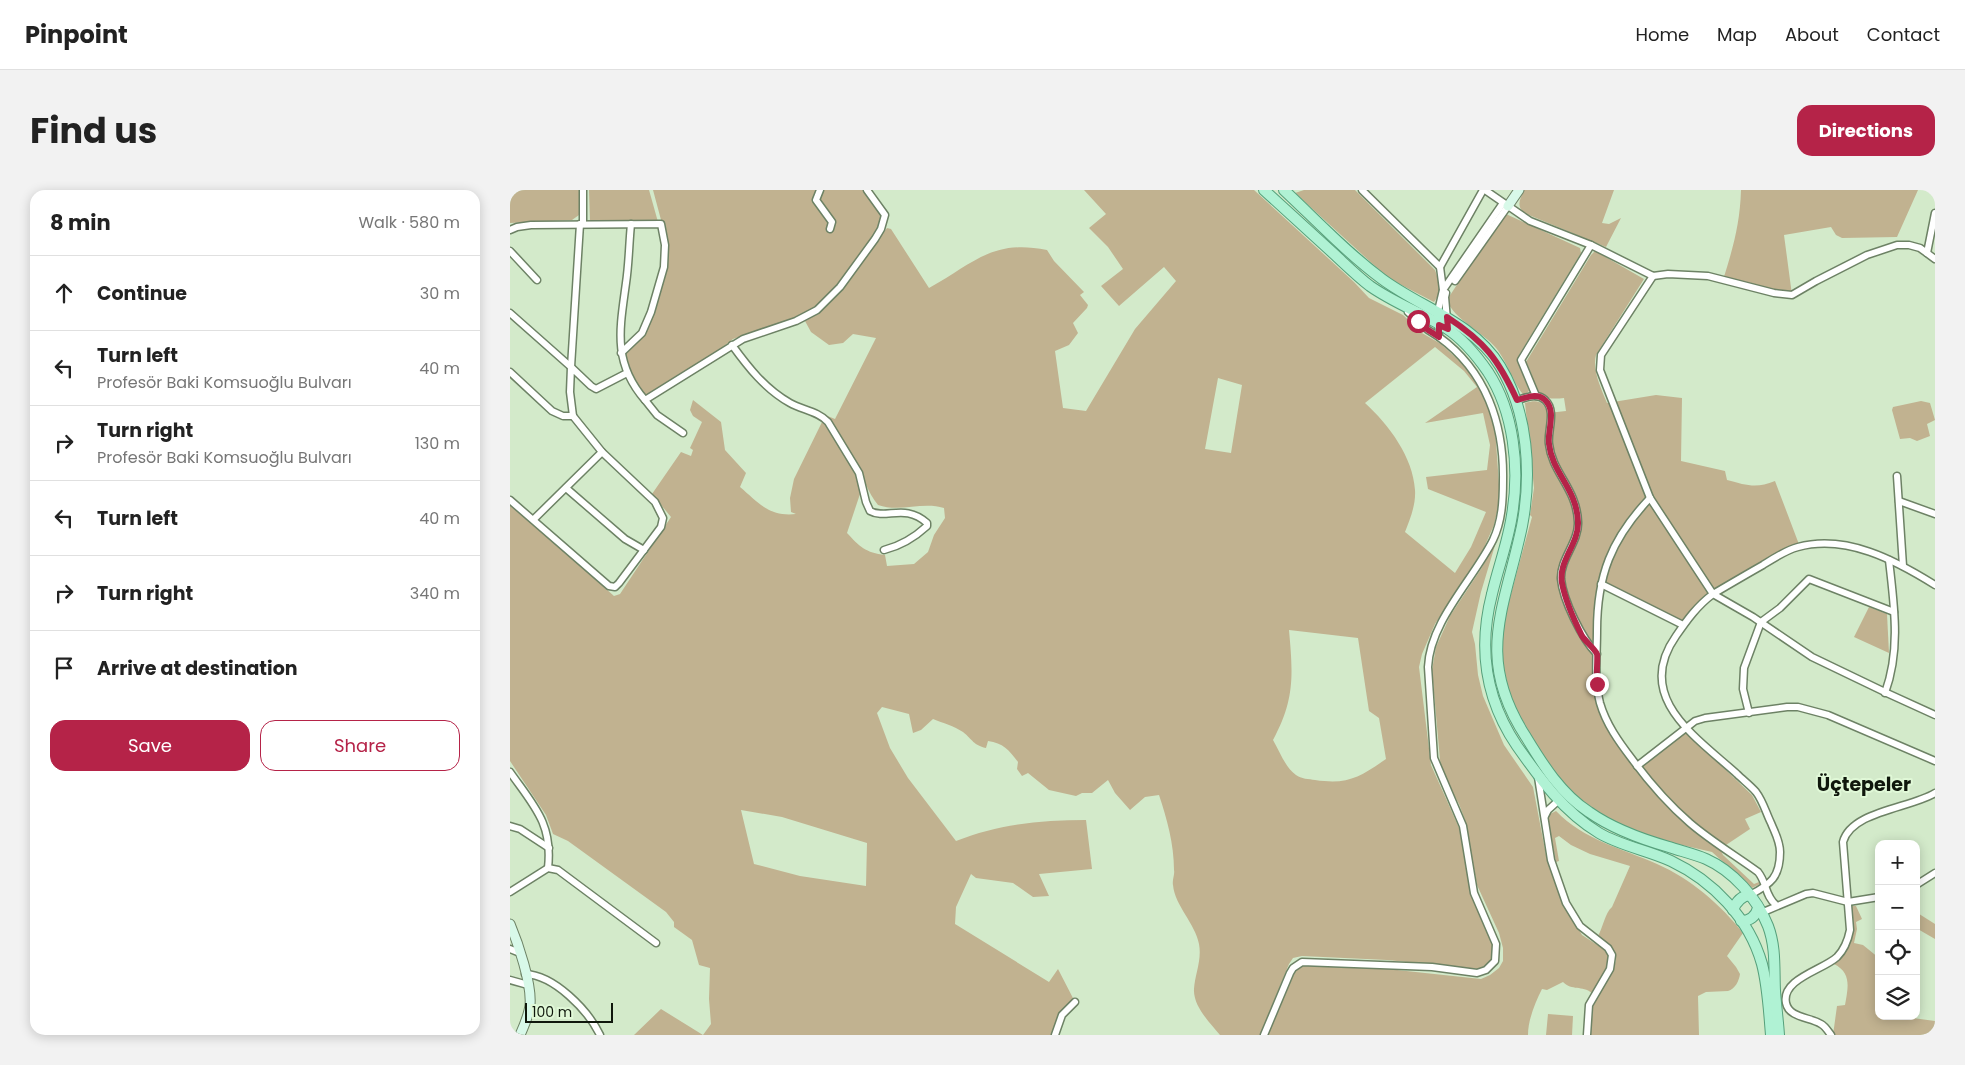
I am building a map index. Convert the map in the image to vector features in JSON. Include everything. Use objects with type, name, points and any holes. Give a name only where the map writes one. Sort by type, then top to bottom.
[{"type":"main road","points":[[1264,190],[1363,281],[1400,304],[1471,334],[1490,352],[1508,380],[1517,400],[1525,446],[1526,498],[1522,524],[1501,603],[1496,647],[1502,685],[1508,706],[1523,734],[1548,772],[1580,806],[1626,833],[1709,861],[1730,875],[1750,895],[1768,925],[1774,948],[1781,996],[1779,1035]]},
{"type":"main road","points":[[1288,191],[1374,273],[1392,286],[1438,312],[1445,324],[1470,349],[1487,370],[1501,398],[1510,425],[1514,463],[1513,508],[1488,612],[1485,645],[1486,668],[1493,699],[1505,727],[1537,775],[1558,801],[1580,820],[1606,836],[1664,857],[1691,872],[1718,892],[1733,910],[1753,939],[1762,967],[1772,1035]]},
{"type":"main road","points":[[1733,910],[1735,904],[1741,898],[1750,895]]},
{"type":"main road","points":[[1741,921],[1751,918],[1760,910]]},
{"type":"street","points":[[510,500],[610,587],[615,587],[619,583],[663,522],[662,514],[649,496],[602,452],[573,416],[570,392],[583,190]]},
{"type":"street","points":[[820,190],[816,200],[832,222],[830,229]]},
{"type":"street","points":[[645,400],[732,345],[751,336],[807,316],[822,305],[840,287],[883,225],[885,215],[867,190]]},
{"type":"street","points":[[1362,190],[1440,267]]},
{"type":"street","points":[[1438,312],[1443,290],[1440,267],[1484,190],[1530,221],[1592,246],[1653,276],[1668,274],[1708,276],[1784,295],[1792,295],[1868,255],[1897,245],[1909,245],[1920,248],[1935,260]]},
{"type":"street","points":[[1443,290],[1505,205],[1519,190]]},
{"type":"street","points":[[1450,345],[1445,324],[1446,292],[1505,205]]},
{"type":"street","points":[[1927,253],[1935,213]]},
{"type":"street","points":[[631,224],[620,324],[621,353],[627,373],[634,387],[657,415],[683,433]]},
{"type":"street","points":[[510,230],[531,225],[661,224],[664,245],[664,267],[645,330],[621,353]]},
{"type":"street","points":[[1536,396],[1521,360],[1592,246]]},
{"type":"street","points":[[510,251],[537,280]]},
{"type":"street","points":[[1653,276],[1601,355],[1600,363],[1600,370],[1650,498],[1714,594],[1761,622],[1812,657],[1885,693],[1935,714]]},
{"type":"street","points":[[1264,1035],[1290,973],[1293,968],[1302,962],[1432,967],[1481,973],[1491,966],[1496,956],[1495,937],[1473,888],[1463,826],[1436,766],[1433,749],[1428,667],[1429,654],[1449,610],[1494,538],[1500,518],[1503,496],[1501,443],[1492,406],[1477,376],[1450,345],[1428,330],[1400,304]]},
{"type":"street","points":[[510,313],[596,389],[627,373]]},
{"type":"street","points":[[1439,337],[1445,324]]},
{"type":"street","points":[[732,345],[754,374],[774,392],[793,405],[822,416],[828,422],[859,473],[870,511],[878,514],[906,512],[927,523],[925,528],[908,540],[898,546],[884,550]]},
{"type":"street","points":[[510,372],[552,411],[563,416],[573,416]]},
{"type":"street","points":[[1517,400],[1536,396],[1545,400],[1549,405],[1551,414],[1549,443],[1551,455],[1573,496],[1578,522],[1577,532],[1562,569],[1562,585],[1583,637],[1597,654]]},
{"type":"street","points":[[534,519],[602,452]]},
{"type":"street","points":[[1897,476],[1904,566]]},
{"type":"street","points":[[566,488],[625,539],[644,550]]},
{"type":"street","points":[[1650,498],[1628,524],[1605,565],[1597,614],[1597,684],[1603,712],[1614,733],[1637,766],[1663,797],[1691,823],[1758,872],[1764,880],[1766,893],[1776,905]]},
{"type":"street","points":[[1899,501],[1935,514]]},
{"type":"street","points":[[1750,895],[1766,887],[1776,876],[1779,868],[1780,845],[1756,792],[1686,727],[1671,709],[1664,696],[1662,674],[1668,648],[1693,611],[1714,594],[1797,547],[1831,544],[1851,546],[1904,566],[1935,585]]},
{"type":"street","points":[[1885,693],[1890,679],[1895,648],[1889,560]]},
{"type":"street","points":[[1749,713],[1743,689],[1744,668],[1761,622],[1780,608],[1809,579],[1894,612]]},
{"type":"street","points":[[1601,584],[1683,625]]},
{"type":"street","points":[[1637,766],[1686,727],[1705,718],[1787,707],[1811,710],[1828,715],[1935,760]]},
{"type":"street","points":[[510,772],[542,820],[547,833],[549,848],[548,868]]},
{"type":"street","points":[[1537,775],[1551,860],[1566,902],[1580,926],[1608,948],[1612,955],[1610,969],[1589,1005],[1587,1035]]},
{"type":"street","points":[[1831,1035],[1820,1023],[1796,1014],[1781,996],[1792,984],[1822,968],[1842,951],[1850,930],[1844,835],[1867,818],[1935,793]]},
{"type":"street","points":[[1544,817],[1548,810],[1558,801]]},
{"type":"street","points":[[510,826],[520,829],[549,848]]},
{"type":"street","points":[[510,892],[548,868],[558,870],[656,943]]},
{"type":"street","points":[[1917,885],[1935,873]]},
{"type":"street","points":[[1760,910],[1813,893],[1848,902],[1875,898]]},
{"type":"street","points":[[510,924],[528,985],[530,1006],[520,1035]]},
{"type":"street","points":[[510,949],[520,953]]},
{"type":"street","points":[[525,974],[538,975],[558,986],[591,1018],[600,1035]]},
{"type":"street","points":[[510,980],[528,985]]},
{"type":"street","points":[[1055,1035],[1062,1015],[1075,1002]]},
{"type":"shaded area","points":[[510,190],[580,190],[579,215],[572,220],[510,223]]},
{"type":"shaded area","points":[[589,190],[649,190],[658,222],[590,222]]},
{"type":"shaded area","points":[[653,190],[866,190],[882,214],[877,233],[842,281],[819,304],[792,319],[733,339],[714,354],[649,394],[643,394],[629,369],[626,352],[646,333],[649,327],[668,259],[668,246]]},
{"type":"shaded area","points":[[1084,190],[1254,190],[1369,298],[1403,315],[1422,333],[1441,344],[1466,367],[1483,393],[1495,428],[1500,499],[1494,525],[1483,550],[1435,624],[1422,654],[1419,667],[1431,765],[1460,830],[1471,894],[1494,946],[1493,954],[1486,966],[1478,969],[1387,960],[1302,956],[1293,958],[1260,1035],[1220,1035],[1199,1008],[1194,995],[1200,956],[1199,944],[1194,929],[1175,893],[1173,883],[1174,860],[1171,841],[1159,795],[1145,797],[1130,810],[1115,793],[1108,780],[1092,793],[1082,793],[1076,796],[1049,790],[1028,773],[1022,776],[1017,769],[1018,762],[1002,745],[988,741],[986,748],[982,747],[960,730],[933,719],[921,730],[913,733],[909,714],[882,707],[877,713],[890,748],[908,778],[956,841],[972,835],[1020,824],[1086,820],[1092,869],[1039,874],[1049,896],[1033,897],[1013,883],[976,878],[971,874],[956,907],[955,924],[1049,982],[1058,969],[1075,1002],[1066,1011],[1055,1035],[703,1035],[711,1024],[709,999],[710,968],[699,965],[692,940],[674,927],[674,922],[666,912],[568,841],[553,834],[546,815],[510,761],[510,505],[614,596],[620,594],[671,517],[652,494],[681,452],[691,456],[693,450],[690,448],[702,422],[693,416],[690,410],[693,400],[721,422],[725,450],[746,473],[740,487],[765,508],[779,513],[796,514],[791,512],[790,498],[794,479],[823,420],[857,476],[860,494],[847,533],[863,548],[873,553],[885,555],[887,566],[914,564],[928,552],[934,535],[945,518],[944,508],[928,506],[894,508],[878,505],[871,496],[859,469],[845,445],[825,415],[835,419],[876,338],[853,334],[843,343],[829,345],[811,332],[805,321],[817,314],[835,297],[887,228],[891,229],[929,288],[972,262],[997,251],[1028,247],[1047,250],[1054,261],[1084,292],[1080,295],[1088,305],[1073,323],[1078,333],[1069,345],[1055,351],[1063,408],[1086,411],[1135,329],[1176,281],[1164,267],[1119,306],[1101,286],[1123,269],[1108,247],[1089,228],[1106,214]],"holes":[[[1435,347],[1464,371],[1477,387],[1425,423],[1483,413],[1490,445],[1487,470],[1426,477],[1428,489],[1486,512],[1471,547],[1455,573],[1405,532],[1415,501],[1415,490],[1410,466],[1391,431],[1365,403]],[[1218,378],[1242,385],[1231,453],[1205,449]],[[1289,630],[1358,638],[1369,711],[1379,718],[1386,759],[1361,775],[1336,781],[1303,778],[1296,775],[1289,768],[1273,740],[1289,699],[1291,686]],[[741,810],[782,817],[867,843],[866,886],[800,876],[754,864]]]},
{"type":"shaded area","points":[[1304,190],[1355,190],[1435,270],[1439,291],[1434,302],[1388,278],[1295,193]]},
{"type":"shaded area","points":[[1524,190],[1614,190],[1602,223],[1609,224],[1621,218],[1606,247],[1524,213],[1519,205]]},
{"type":"shaded area","points":[[1741,190],[1918,190],[1897,237],[1842,238],[1836,235],[1831,227],[1784,235],[1792,295],[1723,280],[1735,236]]},
{"type":"shaded area","points":[[1506,214],[1580,248],[1581,253],[1519,355],[1518,362],[1529,391],[1524,395],[1496,348],[1455,313],[1447,300],[1501,217]]},
{"type":"shaded area","points":[[1595,251],[1644,279],[1596,355],[1596,373],[1607,403],[1656,395],[1682,398],[1681,461],[1725,471],[1727,480],[1746,485],[1756,486],[1775,481],[1800,547],[1713,594],[1683,625],[1601,584],[1597,654],[1603,712],[1637,766],[1683,729],[1752,795],[1761,812],[1745,819],[1750,829],[1723,847],[1718,844],[1723,855],[1754,884],[1759,882],[1760,884],[1752,888],[1712,852],[1656,839],[1611,821],[1577,798],[1562,782],[1541,752],[1516,709],[1508,687],[1503,664],[1502,639],[1506,612],[1532,517],[1530,515],[1534,488],[1525,403],[1540,402],[1548,413],[1566,411],[1564,398],[1553,399],[1541,394],[1526,362]]},
{"type":"shaded area","points":[[1921,401],[1930,403],[1935,420],[1927,424],[1930,436],[1917,441],[1910,438],[1900,439],[1892,410],[1893,407]]},
{"type":"shaded area","points":[[1496,542],[1481,592],[1472,632],[1483,696],[1504,745],[1533,787],[1546,855],[1559,893],[1582,935],[1608,952],[1609,958],[1605,974],[1592,993],[1585,989],[1566,985],[1563,982],[1547,990],[1542,989],[1532,1012],[1528,1035],[1268,1035],[1294,974],[1297,969],[1305,965],[1369,967],[1481,979],[1499,968],[1503,961],[1503,948],[1499,933],[1477,885],[1465,820],[1459,804],[1441,771],[1432,670],[1436,647],[1450,616],[1481,569]]},
{"type":"shaded area","points":[[1869,607],[1887,614],[1889,653],[1854,637]]},
{"type":"shaded area","points":[[1556,811],[1567,821],[1591,836],[1657,864],[1682,877],[1715,902],[1743,933],[1727,956],[1740,974],[1736,984],[1728,991],[1706,992],[1698,996],[1699,1035],[1590,1035],[1592,1006],[1613,971],[1616,960],[1611,946],[1598,936],[1630,866],[1590,854],[1571,845],[1559,836],[1555,838],[1559,861],[1556,862],[1548,815]]},
{"type":"shaded area","points":[[1851,906],[1856,906],[1862,919],[1856,922],[1857,929],[1854,943],[1863,945],[1875,955],[1875,1020],[1920,1019],[1935,1021],[1935,1035],[1833,1035],[1837,1006],[1845,1005],[1848,987],[1844,972],[1834,964],[1850,944]]},
{"type":"shaded area","points":[[1920,915],[1935,924],[1935,939],[1920,930]]},
{"type":"shaded area","points":[[661,1009],[703,1035],[634,1035]]},
{"type":"shaded area","points":[[1548,1014],[1573,1016],[1572,1035],[1546,1035]]},
{"type":"district","name":"Üçtepeler","points":[[1864,784]]},
{"type":"route","points":[[1418,321],[1439,337],[1439,325],[1448,329],[1447,317],[1471,334],[1490,352],[1499,364],[1517,400],[1536,396],[1545,400],[1549,405],[1551,414],[1549,443],[1551,455],[1555,466],[1573,496],[1578,522],[1574,543],[1562,569],[1562,585],[1583,637],[1597,654],[1597,684]]}]
